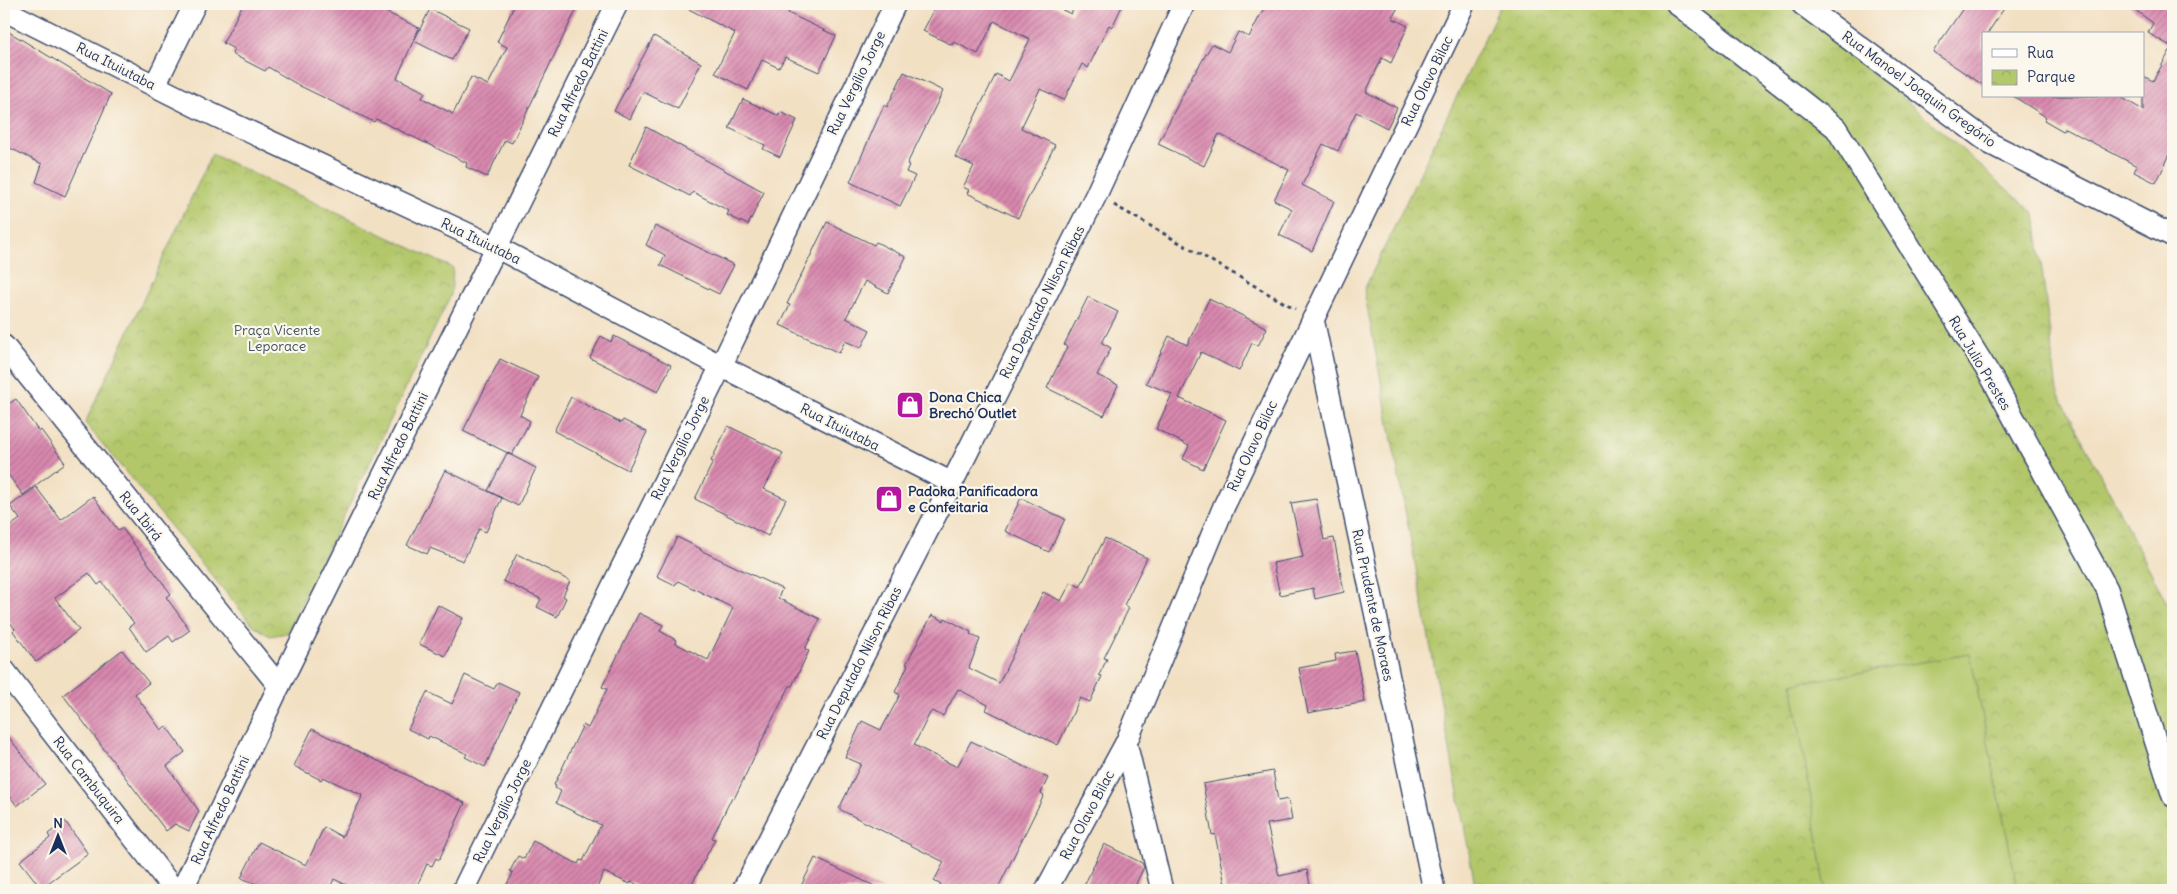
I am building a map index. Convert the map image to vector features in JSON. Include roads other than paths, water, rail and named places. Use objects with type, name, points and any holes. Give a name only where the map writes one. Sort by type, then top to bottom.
[{"type":"street","points":[[155,85],[195,4]]},
{"type":"street","name":"Rua Alfredo Battini","points":[[182,890],[279,686],[617,4]]},
{"type":"street","name":"Rua Vergílio Jorge","points":[[463,890],[721,366],[894,4]]},
{"type":"street","name":"Rua Deputado Nilson Ribas","points":[[743,890],[952,483],[1096,194],[1184,4]]},
{"type":"street","name":"Rua Olavo Bilac","points":[[1046,890],[1126,743],[1224,506],[1464,4]]},
{"type":"street","name":"Rua Julio Prestes","points":[[1677,4],[1836,128],[1993,380],[2107,589],[2173,796]]},
{"type":"street","name":"Rua Manoel Joaquin Gregório","points":[[1802,4],[1991,144],[2173,236]]},
{"type":"street","name":"Rua Ituiutaba","points":[[4,10],[201,109],[496,247],[721,366],[952,483]]},
{"type":"street","name":"Rua Prudente de Moraes","points":[[1313,319],[1434,890]]},
{"type":"street","name":"Rua Ibirá","points":[[4,346],[279,686]]},
{"type":"street","name":"Rua Cambuquira","points":[[4,670],[174,890]]},
{"type":"street","points":[[1126,743],[1162,890]]},
{"type":"place","name":"Dona Chica Brechó Outlet","points":[[910,405]]},
{"type":"place","name":"Padoka Panificadora e Confeitaria","points":[[889,499]]},
{"type":"park label","name":"Praça Vicente Leporace","points":[[277,338]]}]
